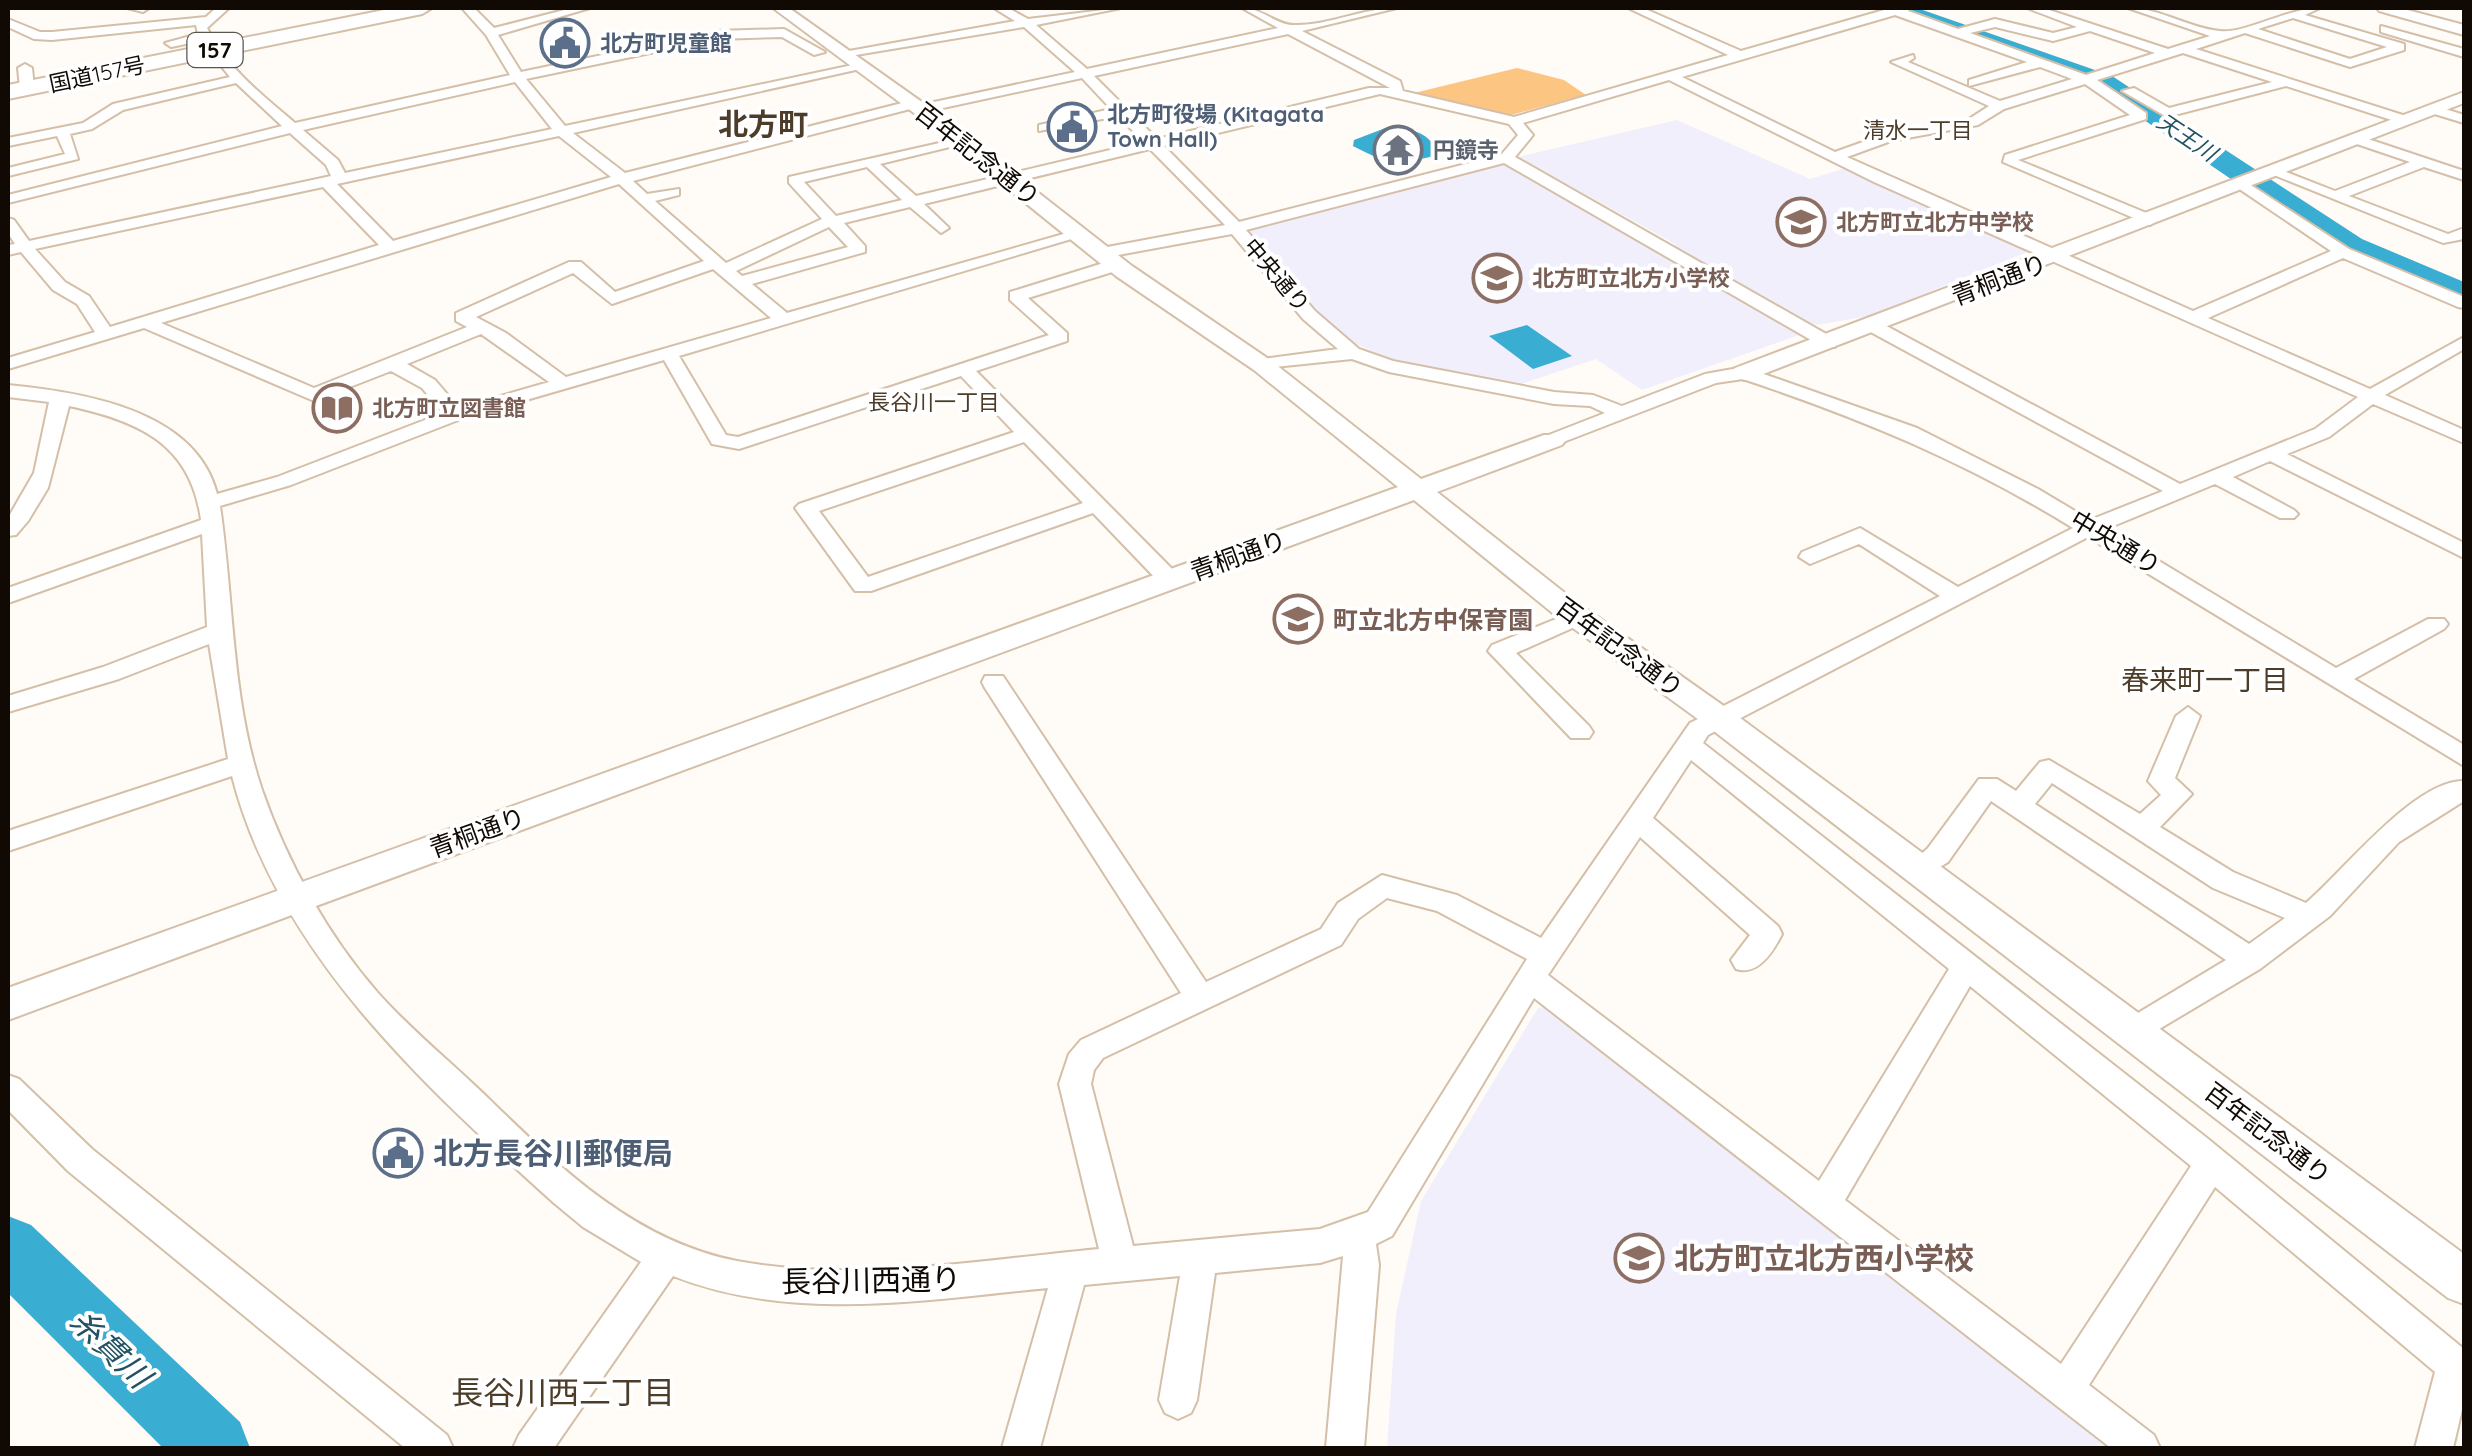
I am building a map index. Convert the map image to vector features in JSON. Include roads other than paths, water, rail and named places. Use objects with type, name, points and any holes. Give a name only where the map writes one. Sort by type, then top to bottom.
[{"type":"highway","name":"国道157号","points":[[20,83],[390,10],[422,8]]},
{"type":"street","points":[[133,8],[143,8]]},
{"type":"street","points":[[223,8],[200,27],[208,44],[333,163],[334,182],[389,246]]},
{"type":"street","points":[[468,8],[491,33],[517,76],[562,132],[622,178],[786,321]]},
{"type":"street","points":[[491,33],[576,8]]},
{"type":"street","name":"百年記念通り","points":[[780,8],[841,57],[917,106],[1099,250],[1262,366],[1578,618],[1717,717],[2464,1282]]},
{"type":"street","name":"中央通り","points":[[1000,8],[1027,22],[1084,73],[1236,228],[1309,314],[1353,353],[1390,366],[1554,398],[1593,401],[1622,413]]},
{"type":"street","points":[[8,250],[562,132],[841,57],[1114,8]]},
{"type":"street","points":[[1248,8],[1284,30],[1395,84],[1399,94]]},
{"type":"street","points":[[8,364],[622,178],[917,106],[1391,8]]},
{"type":"street","points":[[1634,8],[1738,55]]},
{"type":"street","points":[[563,383],[462,317],[575,266],[612,299],[722,266],[832,221],[1369,92],[1399,94],[1514,121],[1896,8],[2088,80],[2141,116],[2139,120],[2013,155],[2010,162],[2150,220]]},
{"type":"street","points":[[2033,8],[2167,53]]},
{"type":"street","points":[[2134,8],[2225,37]]},
{"type":"street","points":[[2388,8],[2464,30]]},
{"type":"street","points":[[2247,30],[2350,62],[2400,47],[2307,9]]},
{"type":"street","points":[[1834,157],[1888,137],[1974,122],[1999,106],[2307,9],[2464,53]]},
{"type":"street","points":[[8,23],[38,36],[52,36],[210,20]]},
{"type":"street","points":[[1956,32],[1995,24],[2054,37],[2091,27]]},
{"type":"street","points":[[8,199],[294,127],[717,34],[784,33],[841,57]]},
{"type":"street","points":[[171,43],[208,44]]},
{"type":"street","points":[[2184,50],[2404,120]]},
{"type":"street","points":[[1908,58],[1898,62],[1999,106]]},
{"type":"street","points":[[1974,83],[2039,62]]},
{"type":"street","points":[[1668,75],[1834,157],[2464,437]]},
{"type":"street","points":[[2104,75],[2167,114],[2287,82]]},
{"type":"street","points":[[8,142],[87,126],[118,107],[240,78]]},
{"type":"street","name":"青桐通り","points":[[8,1004],[1553,440],[1712,378],[1744,374],[2464,98]]},
{"type":"street","points":[[2433,109],[2464,119]]},
{"type":"street","points":[[1044,128],[1120,111]]},
{"type":"street","points":[[8,596],[454,415],[786,321],[1099,250],[1236,228],[1506,158],[1526,136],[1514,121]]},
{"type":"street","points":[[8,172],[73,156],[62,131]]},
{"type":"street","points":[[2356,139],[2464,176]]},
{"type":"street","points":[[741,282],[858,250],[794,180],[961,140]]},
{"type":"street","points":[[1506,158],[1829,342]]},
{"type":"street","points":[[870,162],[941,228]]},
{"type":"street","points":[[2336,196],[2424,162]]},
{"type":"street","points":[[2272,172],[2450,240],[2464,233]]},
{"type":"street","points":[[2240,183],[2343,252],[2464,304]]},
{"type":"street","points":[[644,199],[674,192]]},
{"type":"street","points":[[8,223],[59,286],[83,300],[106,334]]},
{"type":"street","points":[[670,355],[719,440],[728,443],[1062,338],[1016,296],[1099,250]]},
{"type":"street","points":[[2195,317],[2343,252]]},
{"type":"street","points":[[146,322],[314,396],[482,327]]},
{"type":"street","points":[[1873,326],[2177,490]]},
{"type":"street","points":[[1345,1448],[1362,1265],[1357,1236],[1380,1224],[1538,966],[1700,729],[2092,527],[2322,434],[2394,381],[2454,360],[2464,342]]},
{"type":"street","points":[[1262,366],[1353,353]]},
{"type":"street","points":[[393,365],[410,371],[443,394],[454,415]]},
{"type":"street","points":[[964,369],[1170,580]]},
{"type":"street","points":[[1553,440],[1603,429],[1737,382],[1744,374]]},
{"type":"street","name":"中央通り","points":[[1744,374],[1910,432],[2092,527],[2464,758]]},
{"type":"street","points":[[8,391],[67,398],[109,410],[149,428],[182,450],[202,473],[209,513]]},
{"type":"street","points":[[8,404],[36,394]]},
{"type":"street","points":[[8,530],[25,513],[50,464],[56,406],[67,398]]},
{"type":"street","points":[[1028,434],[806,508],[863,586],[1097,505]]},
{"type":"street","points":[[2273,455],[2464,551]]},
{"type":"street","points":[[2216,476],[2287,514]]},
{"type":"street","name":"長谷川西通り","points":[[209,513],[218,631],[242,764],[262,822],[300,896],[358,990],[395,1030],[552,1181],[620,1233],[693,1267],[741,1278],[814,1287],[901,1285],[1320,1246],[1357,1236]]},
{"type":"street","points":[[1810,557],[1860,535],[1954,595]]},
{"type":"street","points":[[1578,618],[1500,652],[1580,732]]},
{"type":"street","points":[[2338,677],[2436,624]]},
{"type":"street","points":[[8,704],[111,673],[218,631]]},
{"type":"street","points":[[994,682],[1200,998]]},
{"type":"street","points":[[2141,828],[2179,794],[2161,781],[2188,716]]},
{"type":"street","points":[[1689,744],[2212,1163],[2456,1366],[2434,1448]]},
{"type":"street","points":[[8,842],[242,764]]},
{"type":"street","points":[[2020,806],[2049,770],[2223,880],[2310,916]]},
{"type":"street","points":[[1919,869],[1938,854],[1988,786],[2250,960]]},
{"type":"street","points":[[2134,1031],[2250,960],[2310,916],[2389,835],[2455,791],[2464,791]]},
{"type":"street","points":[[1636,819],[1768,934],[1746,960]]},
{"type":"street","points":[[1120,1264],[1075,1084],[1080,1064],[1092,1049],[1332,937],[1348,911],[1382,886],[1414,889],[1443,899],[1538,966],[1824,1204],[2141,1448]]},
{"type":"street","points":[[1824,1204],[1965,968]]},
{"type":"street","points":[[8,1089],[80,1160],[434,1448]]},
{"type":"street","points":[[2065,1390],[2212,1163]]},
{"type":"street","points":[[532,1448],[667,1255]]},
{"type":"street","points":[[1178,1400],[1200,1257]]},
{"type":"street","points":[[1021,1448],[1071,1269]]},
{"type":"water","points":[[1388,127],[1417,132],[1437,151],[1433,156],[1392,162],[1353,146],[1354,140]]},
{"type":"water","points":[[1527,325],[1572,356],[1533,369],[1489,336]]},
{"type":"waterway","name":"天王川","points":[[1897,8],[2103,81],[2351,246],[2464,293]]},
{"type":"waterway","name":"糸貫川","points":[[8,1248],[214,1448]]},
{"type":"place","name":"北方町児童館","points":[[565,43]]},
{"type":"place","name":"北方町役場 (Kitagata Town Hall)","points":[[1072,127]]},
{"type":"place","name":"円鏡寺","points":[[1398,150]]},
{"type":"place","name":"北方町立北方中学校","points":[[1801,222]]},
{"type":"place","name":"北方町立北方小学校","points":[[1497,278]]},
{"type":"place","name":"北方町立図書館","points":[[337,408]]},
{"type":"place","name":"町立北方中保育園","points":[[1298,619]]},
{"type":"place","name":"北方長谷川郵便局","points":[[398,1153]]},
{"type":"place","name":"北方町立北方西小学校","points":[[1639,1258]]},
{"type":"district","name":"北方町","points":[[763,124]]},
{"type":"district","name":"清水一丁目","points":[[1918,130]]},
{"type":"district","name":"長谷川一丁目","points":[[934,402]]},
{"type":"district","name":"春来町一丁目","points":[[2205,679]]},
{"type":"district","name":"長谷川西二丁目","points":[[563,1392]]}]
